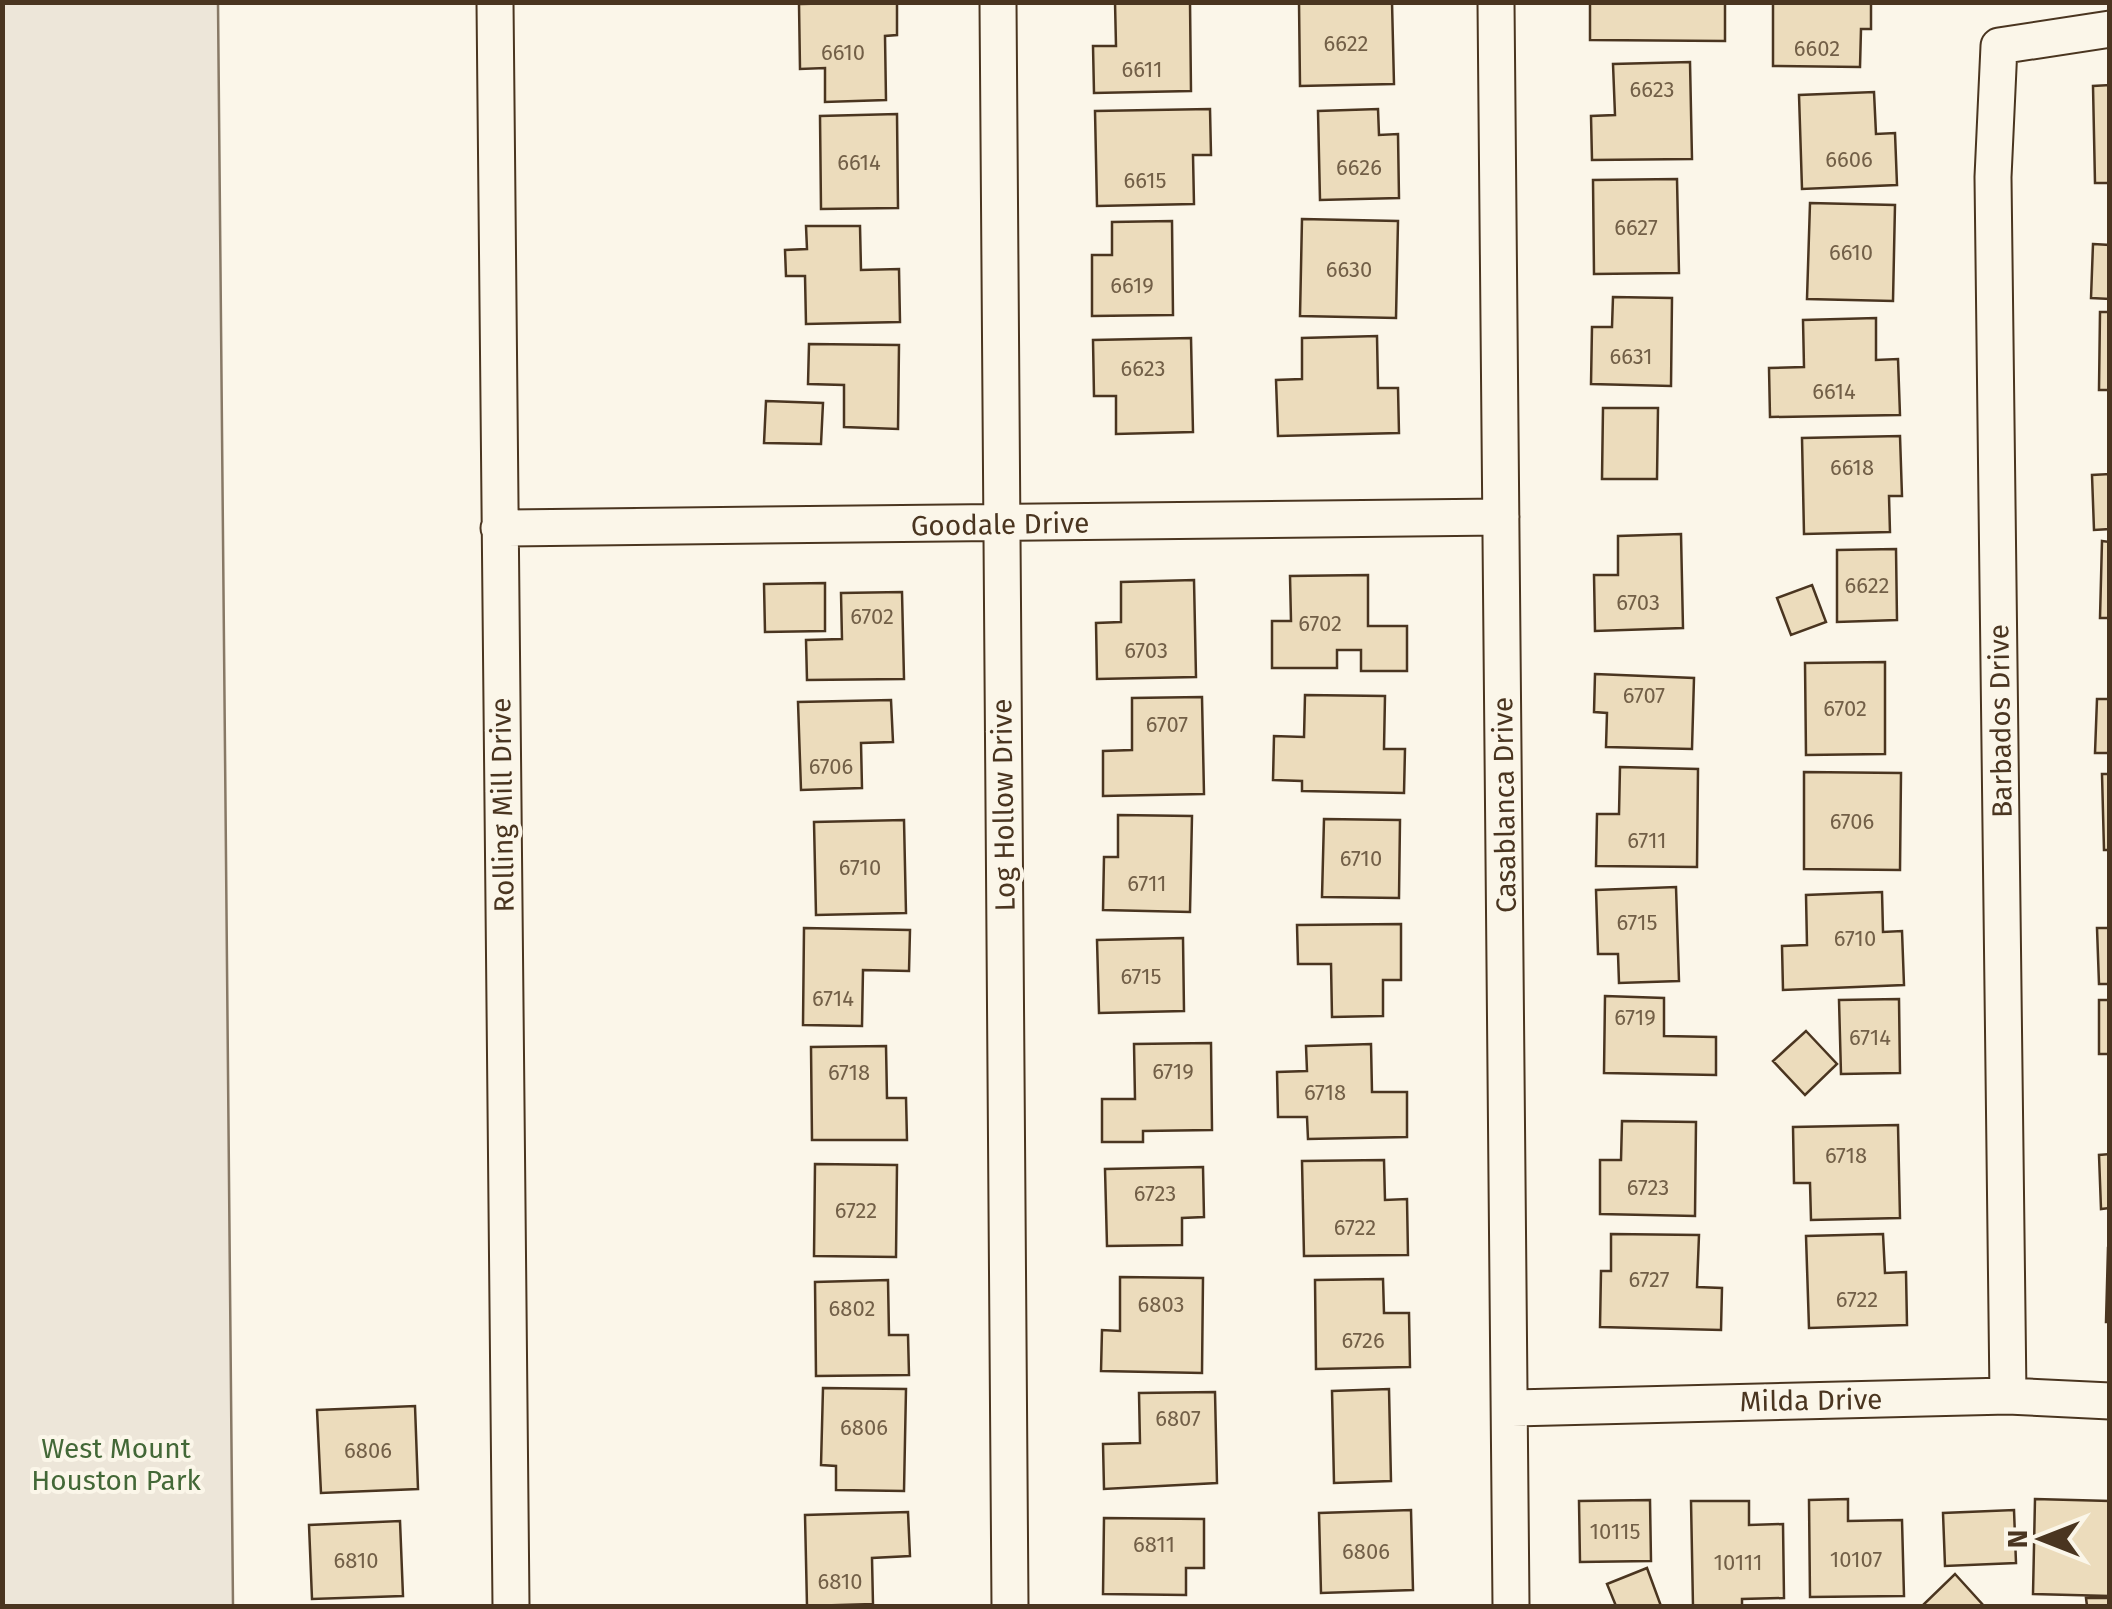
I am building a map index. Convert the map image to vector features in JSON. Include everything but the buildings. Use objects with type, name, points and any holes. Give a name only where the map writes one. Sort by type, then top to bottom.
[{"type":"street","name":"Rolling Mill Drive","points":[[495,2],[511,1606]]},
{"type":"street","name":"Log Hollow Drive","points":[[998,2],[1010,1606]]},
{"type":"street","name":"Casablanca Drive","points":[[1496,2],[1511,1606]]},
{"type":"street","name":"Barbados Drive","points":[[2008,1396],[1993,177],[1999,46],[2110,29]]},
{"type":"street","name":"Goodale Drive","points":[[500,528],[1500,516]]},
{"type":"street","name":"Milda Drive","points":[[1512,1408],[2008,1396],[2110,1401]]},
{"type":"green space","name":"West Mount Houston Park","points":[[3,2],[218,3],[233,1606],[3,1606]]}]
